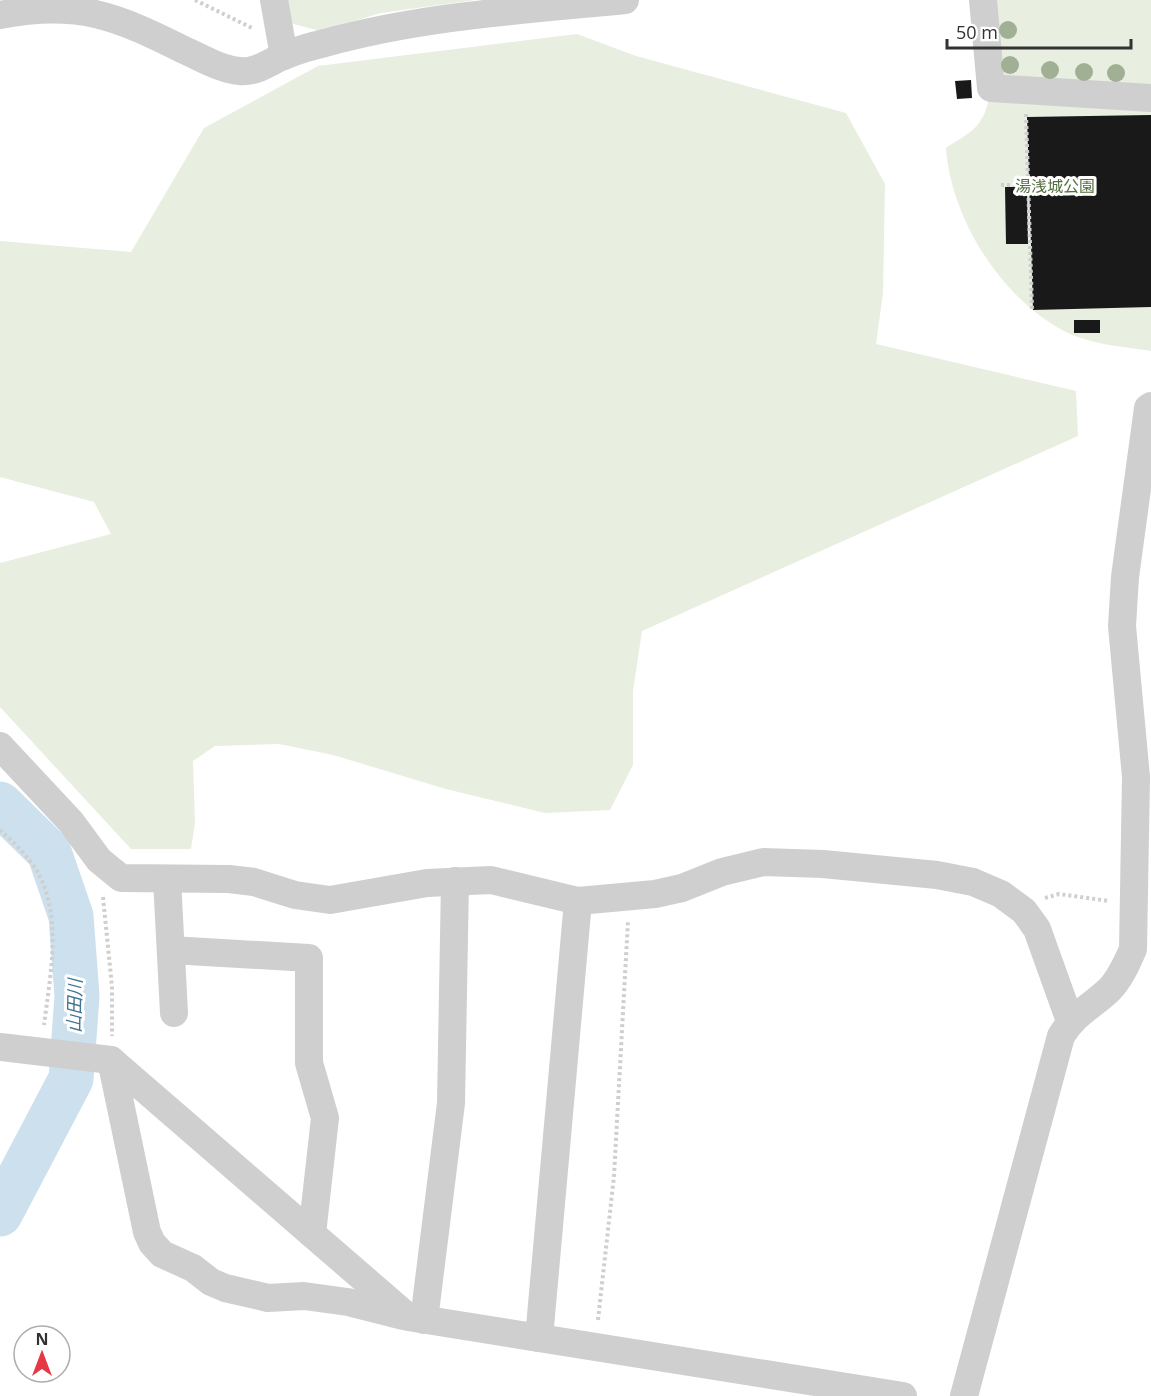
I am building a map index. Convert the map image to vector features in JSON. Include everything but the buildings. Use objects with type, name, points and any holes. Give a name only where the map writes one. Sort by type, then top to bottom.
[{"type":"street","points":[[274,0],[283,49]]},
{"type":"street","points":[[0,15],[44,5],[71,4],[92,7],[211,63],[241,71],[254,70],[283,49],[402,24],[626,0]]},
{"type":"street","points":[[983,0],[991,88],[1151,98]]},
{"type":"street","points":[[964,1396],[1054,1055],[1061,1036],[1070,1021],[1109,990],[1123,971],[1133,948],[1136,777],[1122,626],[1125,578],[1148,408],[1151,406]]},
{"type":"street","points":[[0,746],[71,822],[99,860],[121,878],[229,879],[254,882],[295,895],[330,900],[455,880],[491,880],[578,901],[629,897],[682,888],[742,866],[763,862],[789,862],[937,875],[973,882],[1001,894],[1024,911],[1037,929],[1070,1021]]},
{"type":"street","points":[[166,879],[174,1013]]},
{"type":"street","points":[[416,1318],[451,1103],[455,880]]},
{"type":"street","points":[[539,1338],[578,901]]},
{"type":"street","points":[[171,950],[309,958],[309,1063],[325,1118],[312,1234]]},
{"type":"street","points":[[0,1047],[107,1059],[312,1234],[416,1318]]},
{"type":"street","points":[[107,1059],[147,1232],[152,1243],[162,1254],[194,1268],[211,1282],[225,1288],[268,1298],[304,1296],[348,1302],[416,1318],[903,1396]]},
{"type":"path","points":[[195,0],[283,49]]},
{"type":"path","points":[[1025,90],[1032,309]]},
{"type":"path","points":[[1001,185],[1028,185]]},
{"type":"path","points":[[0,830],[36,869],[44,884],[49,907],[52,954],[44,1053]]},
{"type":"path","points":[[99,860],[112,987],[107,1059]]},
{"type":"path","points":[[1024,911],[1046,898],[1059,894],[1086,900],[1135,903]]},
{"type":"path","points":[[595,1346],[614,1176],[629,897]]},
{"type":"green space","points":[[283,0],[475,0],[381,13],[320,31],[286,22]]},
{"type":"green space","name":"湯浅城公園","points":[[983,0],[1151,0],[1151,351],[1093,342],[1050,323],[1026,305],[1005,283],[986,258],[971,232],[950,176],[946,148],[976,127],[986,111],[991,80]]},
{"type":"green space","points":[[577,34],[636,56],[846,113],[885,184],[883,293],[876,344],[1076,391],[1078,436],[642,631],[633,691],[633,765],[610,810],[545,813],[446,789],[333,755],[279,744],[215,746],[193,761],[195,823],[191,849],[131,849],[0,707],[0,563],[111,534],[94,502],[0,477],[0,241],[131,252],[204,128],[318,66]]},
{"type":"waterway","name":"山田川","points":[[0,804],[49,852],[71,916],[77,996],[71,1079],[0,1214]]}]
